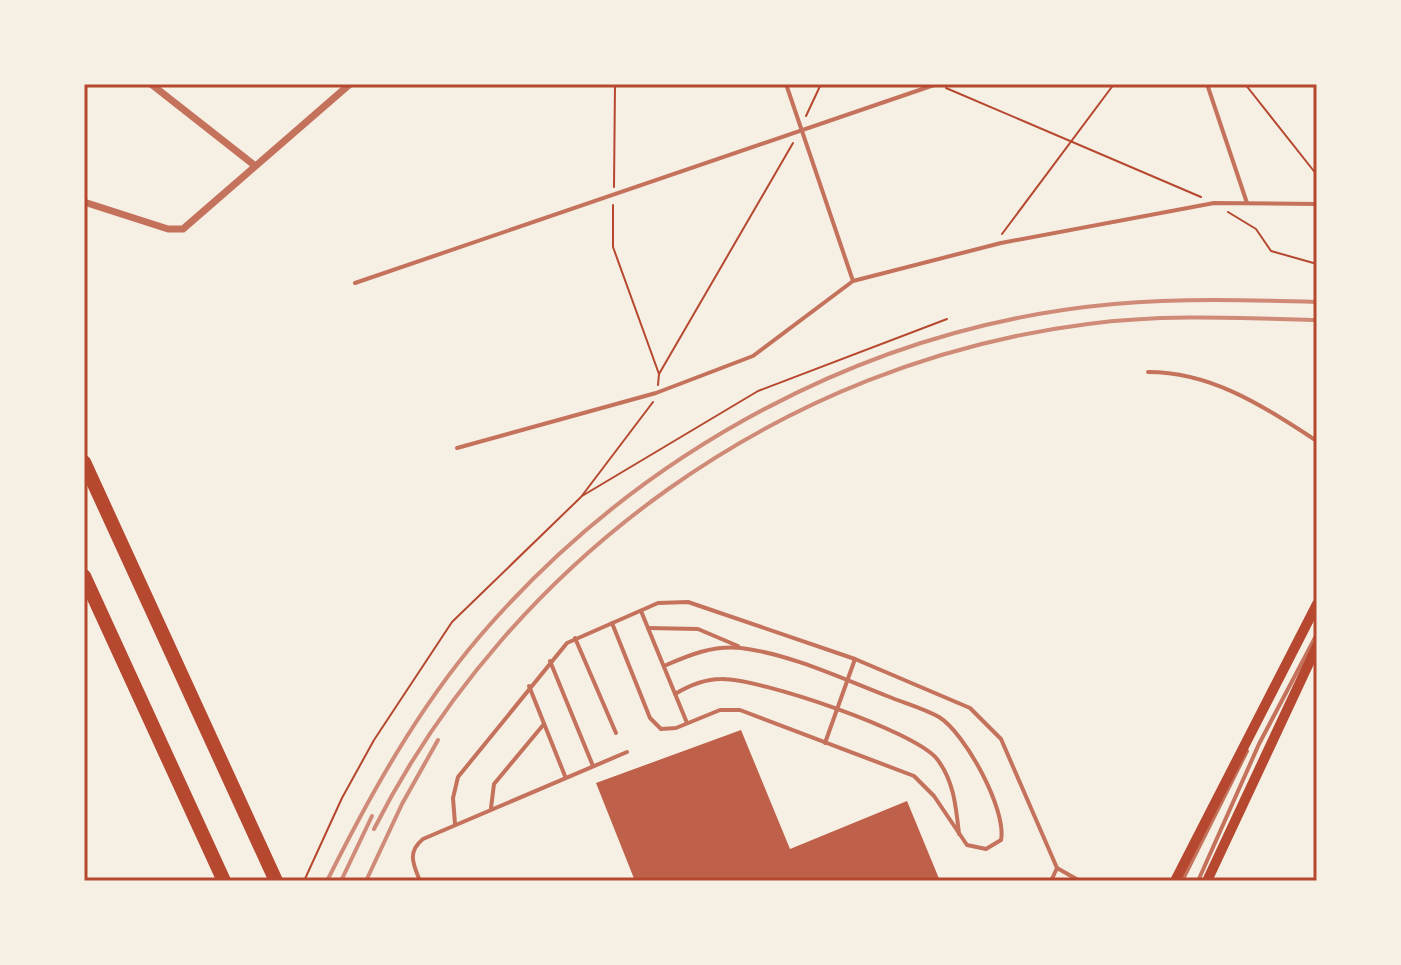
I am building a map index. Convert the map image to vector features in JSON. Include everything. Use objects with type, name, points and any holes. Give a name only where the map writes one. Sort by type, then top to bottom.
[{"type":"highway","points":[[84,462],[276,881]]},
{"type":"highway","points":[[84,576],[224,881]]},
{"type":"main road","points":[[1175,881],[1317,604]]},
{"type":"main road","points":[[1207,881],[1263,755],[1317,646]]},
{"type":"street","points":[[151,84],[254,165]]},
{"type":"street","points":[[84,202],[168,229],[183,229],[350,84]]},
{"type":"lane","points":[[786,84],[799,131],[853,281]]},
{"type":"lane","points":[[355,283],[938,84]]},
{"type":"lane","points":[[1207,84],[1247,203]]},
{"type":"lane","points":[[457,448],[656,393],[753,356],[853,281],[991,247],[1214,203],[1317,204]]},
{"type":"lane","points":[[1148,372],[1180,372],[1214,383],[1317,441]]},
{"type":"lane","points":[[455,824],[453,798],[458,777],[550,660],[575,638],[672,601],[688,602],[855,659],[952,698],[984,719],[1010,758],[1057,868],[1080,881]]},
{"type":"lane","points":[[641,611],[687,723]]},
{"type":"lane","points":[[1182,881],[1317,614]]},
{"type":"lane","points":[[612,623],[655,725],[667,730],[720,710],[740,710],[914,776],[934,796],[967,845],[986,849],[996,845],[1003,832],[994,802],[961,740],[939,717],[848,680],[741,648],[698,629],[648,628]]},
{"type":"lane","points":[[1198,881],[1259,744],[1317,634]]},
{"type":"lane","points":[[575,638],[616,733]]},
{"type":"lane","points":[[664,666],[704,651],[741,648]]},
{"type":"lane","points":[[825,743],[855,659]]},
{"type":"lane","points":[[550,660],[593,766]]},
{"type":"lane","points":[[675,694],[709,680],[742,680],[837,710],[926,747],[950,781],[959,837]]},
{"type":"lane","points":[[529,686],[565,776]]},
{"type":"lane","points":[[491,808],[494,784],[544,724]]},
{"type":"lane","points":[[420,881],[412,858],[415,847],[423,839],[627,752]]},
{"type":"lane","points":[[1051,881],[1057,868]]},
{"type":"path","points":[[615,84],[613,247],[659,374]]},
{"type":"path","points":[[304,881],[342,798],[374,740],[452,622],[581,497],[652,405],[659,374],[799,131],[821,84]]},
{"type":"path","points":[[938,84],[1214,203],[1256,229],[1271,251],[1317,264]]},
{"type":"path","points":[[991,247],[1114,84]]},
{"type":"path","points":[[1245,84],[1317,175]]},
{"type":"path","points":[[581,497],[758,391],[947,319]]},
{"type":"building","points":[[741,730],[790,849],[907,801],[940,881],[635,881],[596,783]]},
{"type":"railway","points":[[327,881],[415,723],[480,636],[543,570],[612,509],[686,455],[765,409],[848,370],[934,339],[1023,317],[1139,302],[1317,302]]},
{"type":"railway","points":[[374,829],[432,731],[501,641],[580,560],[669,489],[765,429],[868,381],[976,345],[1117,321],[1202,318],[1317,320]]},
{"type":"railway","points":[[366,881],[402,804],[438,740]]},
{"type":"railway","points":[[341,881],[372,816]]}]
